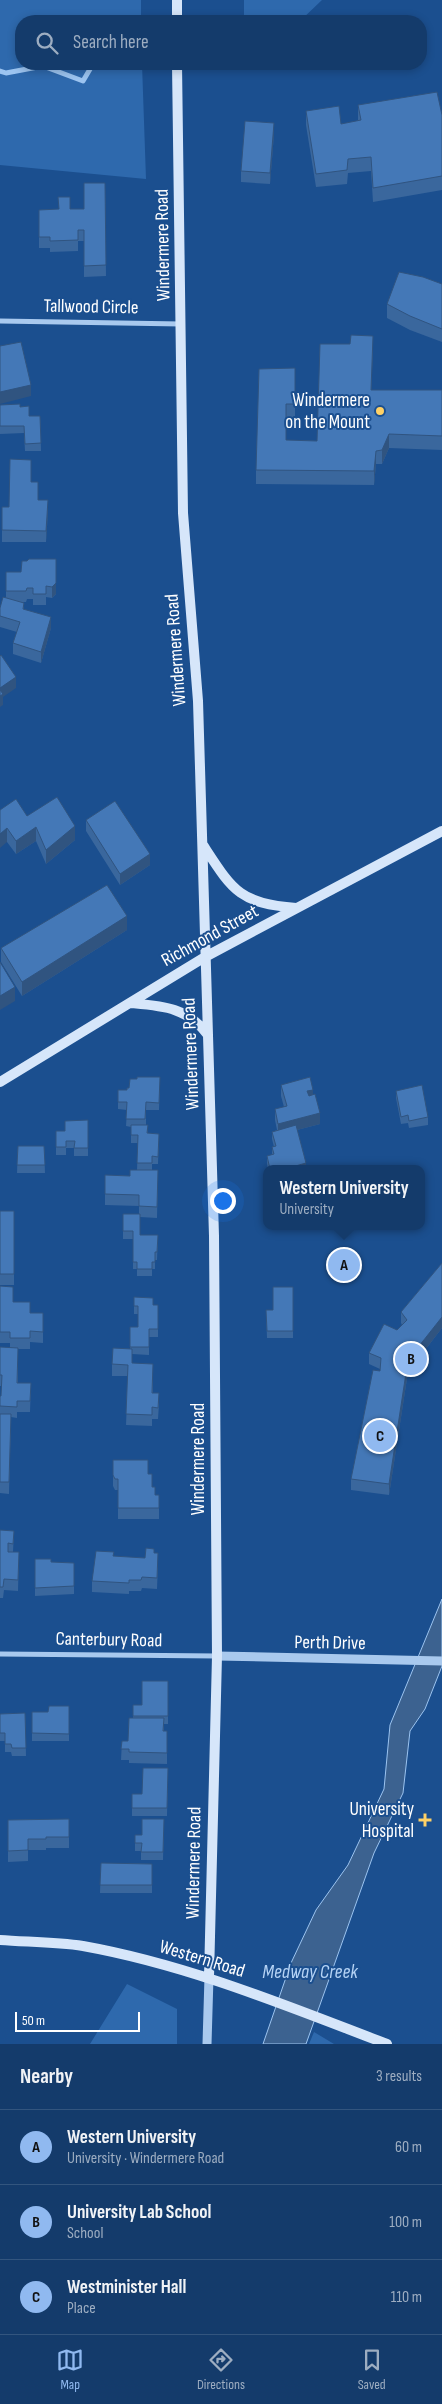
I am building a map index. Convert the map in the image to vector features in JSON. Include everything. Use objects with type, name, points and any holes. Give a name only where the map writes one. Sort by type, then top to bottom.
[{"type":"main road","points":[[176,15],[177,0]]},
{"type":"main road","name":"Windermere Road","points":[[177,70],[182,324],[183,513],[198,701],[214,1236],[217,1656],[209,1977]]},
{"type":"main road","name":"Richmond Street","points":[[0,1082],[205,957],[442,831]]},
{"type":"main road","points":[[202,844],[224,877],[245,898],[272,906],[297,908]]},
{"type":"main road","points":[[130,1003],[156,1005],[186,1014],[194,1018],[208,1035]]},
{"type":"main road","name":"Western Road","points":[[0,1940],[82,1946],[177,1967],[253,1992],[387,2044]]},
{"type":"street","name":"Tallwood Circle","points":[[0,322],[17,320],[182,324]]},
{"type":"street","name":"Canterbury Road","points":[[0,1654],[217,1656]]},
{"type":"street","name":"Perth Drive","points":[[217,1656],[442,1661]]},
{"type":"street","name":"Windermere Road","points":[[207,2044],[209,1977]]},
{"type":"shaded area","points":[[0,0],[141,0],[141,15],[15,15],[15,70],[142,70],[146,179],[0,165]]},
{"type":"shaded area","points":[[244,0],[322,0],[306,15],[244,15]]},
{"type":"shaded area","points":[[127,1984],[177,2009],[177,2044],[90,2044]]},
{"type":"shaded area","points":[[314,2032],[334,2044],[309,2044]]},
{"type":"water","name":"Medway Creek","points":[[442,1599],[442,1666],[425,1709],[410,1731],[403,1793],[374,1853],[306,2044],[263,2044],[291,1963],[316,1910],[348,1865],[384,1789],[390,1725]]},
{"type":"building","points":[[437,92],[442,115],[442,176],[373,188],[371,157],[348,159],[347,170],[316,174],[306,111],[339,106],[341,124],[361,120],[358,105]]},
{"type":"building","points":[[245,121],[274,123],[270,173],[241,171]]},
{"type":"building","points":[[84,183],[105,183],[106,265],[84,266],[84,230],[78,230],[78,240],[50,241],[50,237],[39,237],[39,210],[59,209],[58,197],[70,197],[70,209],[84,209]]},
{"type":"building","points":[[399,272],[423,277],[442,284],[442,329],[387,304]]},
{"type":"building","name":"Windermere on the Mount","points":[[351,335],[373,336],[371,390],[442,390],[442,436],[389,434],[382,450],[376,451],[374,471],[256,470],[259,369],[295,368],[295,404],[286,404],[286,440],[317,441],[320,344],[350,344]]},
{"type":"building","points":[[21,342],[31,385],[0,392],[0,346]]},
{"type":"building","points":[[20,404],[20,407],[29,406],[29,416],[40,416],[41,443],[25,444],[24,426],[0,426],[0,405]]},
{"type":"building","points":[[10,459],[31,460],[31,482],[38,482],[38,500],[48,500],[46,531],[2,530],[2,507],[9,507]]},
{"type":"building","points":[[29,559],[56,559],[56,583],[52,587],[46,586],[46,594],[33,594],[33,588],[27,588],[26,591],[6,591],[6,572],[21,572],[22,561]]},
{"type":"building","points":[[3,597],[24,603],[23,609],[51,617],[41,652],[13,643],[20,622],[0,616]]},
{"type":"building","points":[[0,656],[16,677],[0,688]]},
{"type":"building","points":[[57,797],[75,826],[46,850],[36,827],[16,841],[7,828],[0,834],[0,810],[16,799],[27,816]]},
{"type":"building","points":[[115,801],[150,854],[120,874],[86,820]]},
{"type":"building","points":[[107,885],[127,916],[22,982],[1,948]]},
{"type":"building","points":[[0,962],[15,987],[0,996]]},
{"type":"building","points":[[137,1077],[160,1077],[159,1103],[146,1102],[145,1119],[126,1119],[127,1102],[118,1102],[118,1090],[127,1090],[130,1079],[137,1079]]},
{"type":"building","points":[[310,1077],[313,1090],[307,1091],[309,1096],[315,1094],[320,1113],[278,1124],[275,1109],[287,1106],[281,1085]]},
{"type":"building","points":[[422,1085],[428,1117],[409,1121],[408,1115],[401,1117],[396,1091]]},
{"type":"building","points":[[88,1120],[88,1148],[74,1148],[75,1141],[66,1141],[66,1147],[56,1147],[56,1131],[65,1131],[65,1121]]},
{"type":"building","points":[[131,1125],[148,1125],[147,1133],[159,1134],[158,1157],[152,1156],[152,1163],[137,1163],[138,1135],[131,1135]]},
{"type":"building","points":[[296,1125],[306,1163],[299,1165],[269,1165],[267,1156],[274,1154],[272,1147],[276,1146],[272,1132]]},
{"type":"building","points":[[18,1146],[44,1146],[45,1165],[17,1165]]},
{"type":"building","points":[[130,1170],[158,1170],[157,1207],[139,1206],[139,1195],[105,1194],[105,1175],[130,1176]]},
{"type":"building","points":[[0,1211],[14,1211],[14,1274],[0,1274]]},
{"type":"building","points":[[123,1214],[140,1214],[140,1235],[158,1235],[157,1252],[155,1252],[155,1262],[152,1262],[152,1269],[137,1269],[137,1262],[133,1262],[133,1231],[123,1231]]},
{"type":"building","points":[[442,1263],[442,1317],[408,1360],[389,1484],[351,1479],[373,1370],[380,1371],[381,1358],[369,1353],[384,1324],[397,1330],[407,1320],[401,1312]]},
{"type":"building","points":[[0,1286],[13,1287],[13,1302],[30,1302],[30,1313],[43,1313],[43,1332],[30,1331],[30,1338],[10,1338],[10,1332],[0,1332]]},
{"type":"building","points":[[273,1287],[293,1287],[293,1331],[267,1331],[266,1310],[273,1310]]},
{"type":"building","points":[[134,1297],[153,1298],[153,1305],[158,1305],[158,1329],[149,1329],[149,1347],[130,1347],[130,1327],[138,1327],[138,1306],[134,1306]]},
{"type":"building","points":[[0,1347],[18,1348],[17,1383],[31,1383],[30,1401],[17,1401],[17,1407],[0,1406],[2,1375],[0,1375]]},
{"type":"building","points":[[113,1348],[132,1349],[132,1363],[153,1364],[152,1393],[159,1393],[158,1408],[152,1407],[152,1415],[126,1414],[128,1365],[112,1364]]},
{"type":"building","points":[[0,1414],[11,1414],[9,1482],[0,1482]]},
{"type":"building","points":[[113,1460],[148,1460],[148,1474],[152,1474],[152,1487],[155,1487],[155,1495],[159,1495],[159,1508],[118,1508],[118,1479],[115,1479],[113,1475]]},
{"type":"building","points":[[0,1530],[14,1531],[13,1544],[8,1543],[8,1552],[19,1552],[18,1580],[4,1579],[3,1587],[0,1587]]},
{"type":"building","points":[[146,1548],[154,1549],[154,1553],[158,1553],[157,1578],[142,1577],[141,1580],[129,1580],[129,1583],[92,1581],[96,1551],[114,1552],[113,1556],[145,1558]]},
{"type":"building","points":[[35,1559],[51,1559],[51,1562],[74,1563],[74,1586],[35,1588]]},
{"type":"building","points":[[142,1681],[168,1681],[168,1716],[133,1716],[133,1705],[142,1705]]},
{"type":"building","points":[[49,1706],[69,1706],[69,1734],[32,1733],[32,1712],[48,1712]]},
{"type":"building","points":[[25,1713],[26,1748],[12,1748],[11,1744],[5,1744],[5,1733],[0,1733],[0,1714]]},
{"type":"building","points":[[129,1718],[164,1718],[163,1731],[167,1731],[167,1753],[129,1752],[129,1749],[121,1749],[122,1741],[128,1741]]},
{"type":"building","points":[[143,1768],[168,1768],[167,1808],[132,1808],[132,1794],[142,1794]]},
{"type":"building","points":[[69,1819],[69,1837],[28,1839],[28,1850],[8,1851],[8,1820]]},
{"type":"building","points":[[142,1819],[164,1819],[163,1852],[141,1852],[142,1843],[135,1843],[135,1835],[142,1835]]},
{"type":"building","points":[[101,1863],[152,1864],[152,1885],[100,1885]]},
{"type":"waterway","points":[[0,71],[6,73],[22,70]]},
{"type":"waterway","points":[[54,70],[83,81],[89,70]]},
{"type":"place","name":"Windermere on the Mount","points":[[380,411]]},
{"type":"place","name":"Western University","points":[[344,1265]]},
{"type":"place","name":"University Lab School","points":[[411,1359]]},
{"type":"place","name":"Westminister Hall","points":[[380,1436]]},
{"type":"place","name":"University Hospital","points":[[425,1820]]}]
